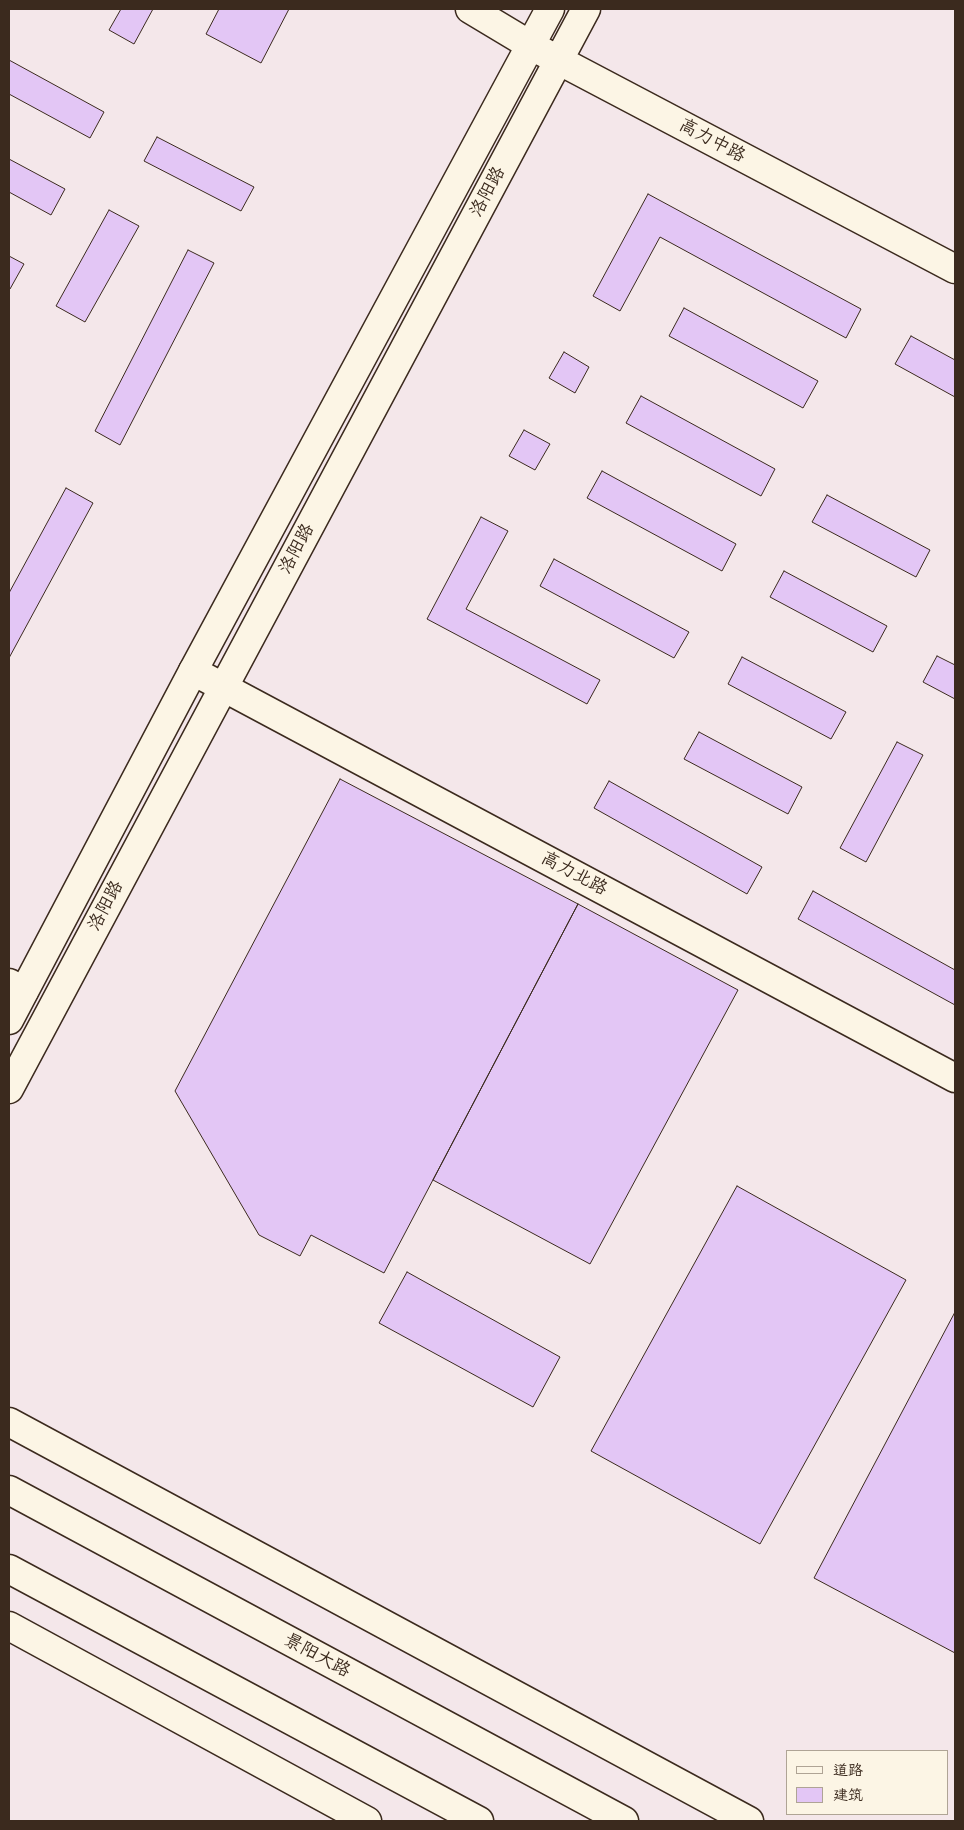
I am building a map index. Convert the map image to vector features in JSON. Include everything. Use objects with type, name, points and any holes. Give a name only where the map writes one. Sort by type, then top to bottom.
[{"type":"street","name":"高力中路","points":[[470,9],[530,45],[955,269]]},
{"type":"street","name":"洛阳路","points":[[9,1020],[17,987],[193,671],[550,9]]},
{"type":"street","name":"洛阳路","points":[[9,1090],[586,9]]},
{"type":"street","name":"高力北路","points":[[193,671],[955,1078]]},
{"type":"street","points":[[9,1422],[749,1821]]},
{"type":"street","name":"景阳大路","points":[[9,1490],[624,1821]]},
{"type":"street","points":[[9,1569],[479,1821]]},
{"type":"street","points":[[9,1626],[367,1821]]},
{"type":"building","points":[[121,9],[153,9],[134,44],[109,30]]},
{"type":"building","points":[[219,9],[289,9],[261,63],[206,34]]},
{"type":"building","points":[[9,60],[104,112],[90,138],[9,94]]},
{"type":"building","points":[[157,137],[254,187],[241,211],[144,161]]},
{"type":"building","points":[[9,159],[65,189],[51,215],[9,192]]},
{"type":"building","points":[[648,194],[861,309],[846,338],[660,237],[620,311],[593,296]]},
{"type":"building","points":[[109,210],[139,226],[85,322],[56,306]]},
{"type":"building","points":[[188,250],[214,263],[120,445],[95,431]]},
{"type":"building","points":[[9,256],[24,264],[10,289],[9,289]]},
{"type":"building","points":[[684,308],[818,381],[803,408],[669,336]]},
{"type":"building","points":[[911,336],[955,360],[955,397],[895,364]]},
{"type":"building","points":[[564,352],[589,367],[575,393],[549,378]]},
{"type":"building","points":[[641,396],[775,469],[761,496],[626,423]]},
{"type":"building","points":[[524,430],[550,444],[535,470],[509,456]]},
{"type":"building","points":[[602,471],[736,544],[722,571],[587,498]]},
{"type":"building","points":[[66,488],[93,503],[9,658],[9,593]]},
{"type":"building","points":[[827,495],[930,550],[916,577],[812,522]]},
{"type":"building","points":[[481,517],[508,531],[466,609],[600,680],[587,704],[427,619]]},
{"type":"building","points":[[554,559],[689,632],[674,658],[540,586]]},
{"type":"building","points":[[784,571],[887,626],[873,652],[770,597]]},
{"type":"building","points":[[937,656],[955,665],[955,699],[923,682]]},
{"type":"building","points":[[742,657],[846,712],[831,739],[728,684]]},
{"type":"building","points":[[699,732],[802,787],[788,814],[684,759]]},
{"type":"building","points":[[897,742],[923,755],[866,862],[840,848]]},
{"type":"building","points":[[340,779],[578,904],[384,1273],[311,1235],[300,1256],[259,1235],[175,1091]]},
{"type":"building","points":[[609,781],[762,867],[747,894],[594,808]]},
{"type":"building","points":[[813,891],[955,970],[955,1005],[798,919]]},
{"type":"building","points":[[578,904],[738,990],[590,1264],[433,1180]]},
{"type":"building","points":[[737,1186],[906,1280],[760,1544],[591,1451]]},
{"type":"building","points":[[407,1272],[560,1357],[533,1407],[379,1323]]},
{"type":"building","points":[[955,1312],[955,1653],[814,1578]]}]
